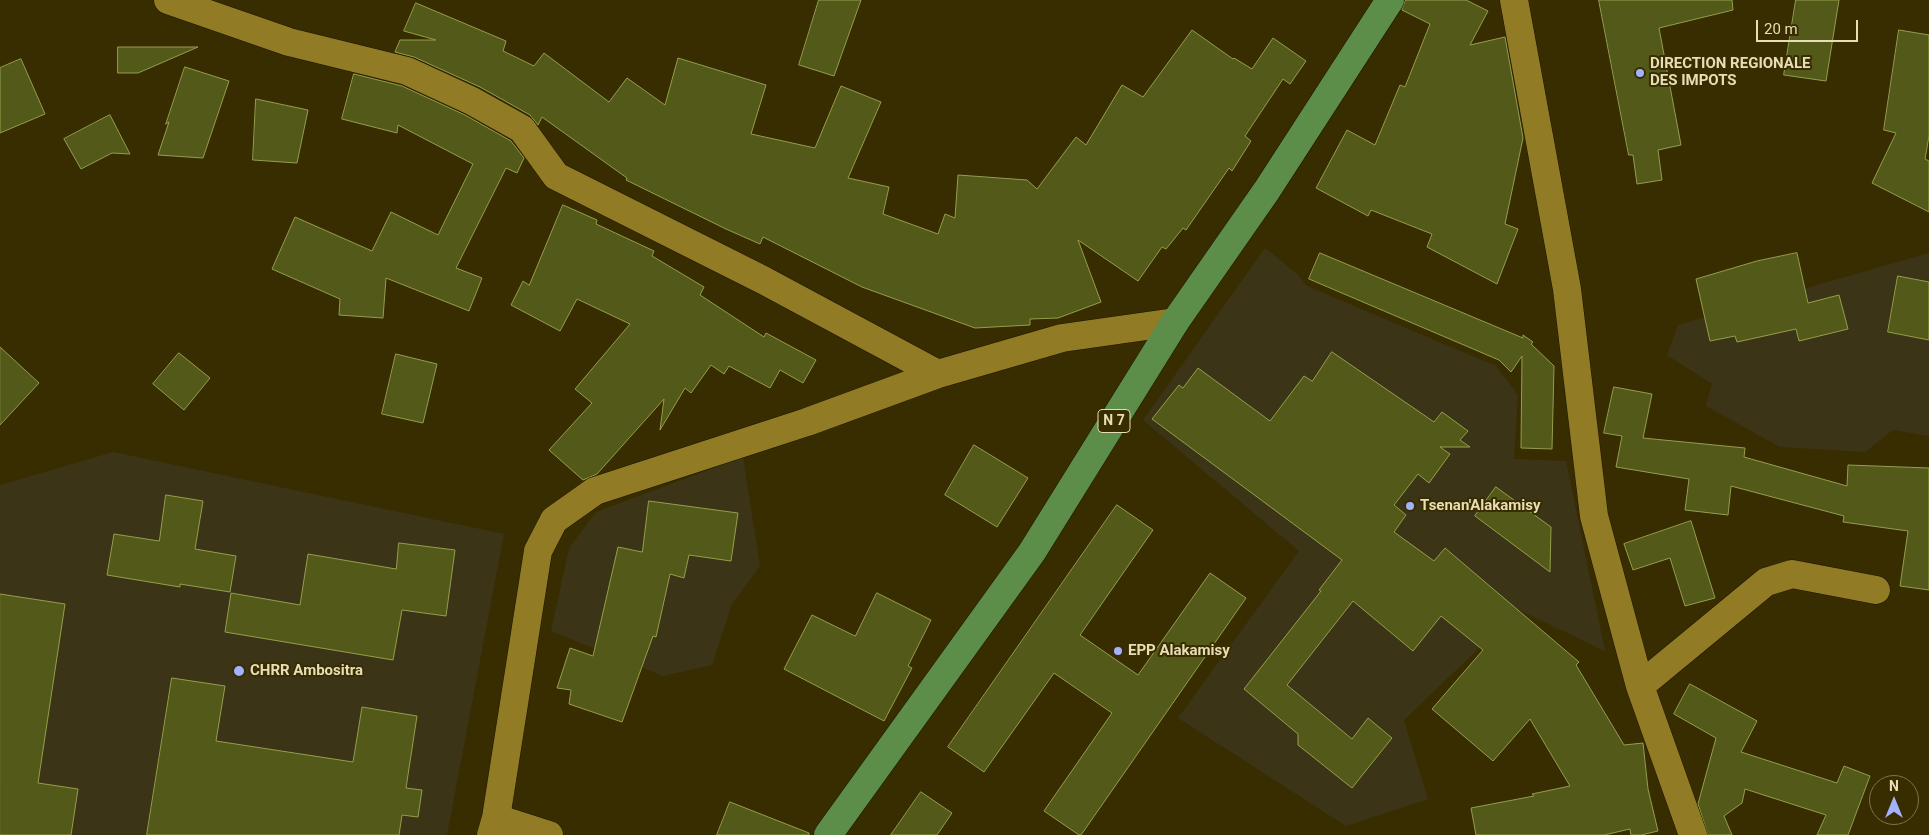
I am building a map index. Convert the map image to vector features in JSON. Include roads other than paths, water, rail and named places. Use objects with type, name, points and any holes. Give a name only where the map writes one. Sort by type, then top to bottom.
[{"type":"main road","name":"N 7","points":[[828,835],[1032,552],[1175,322],[1267,190],[1390,0]]},
{"type":"street","points":[[168,0],[289,42],[407,70],[472,101],[522,129],[556,176],[763,280],[938,374]]},
{"type":"street","points":[[1514,0],[1567,289],[1594,516],[1640,686],[1692,835]]},
{"type":"street","points":[[549,835],[493,826],[538,551],[554,520],[595,491],[807,422],[938,374],[1062,338],[1175,322]]},
{"type":"street","points":[[1640,686],[1766,582],[1792,574],[1876,590]]},
{"type":"place","name":"DIRECTION REGIONALE DES IMPOTS","points":[[1640,73]]},
{"type":"place","name":"Tsenan'Alakamisy","points":[[1410,506]]},
{"type":"place","name":"EPP Alakamisy","points":[[1118,651]]},
{"type":"place","name":"CHRR Ambositra","points":[[239,671]]}]
